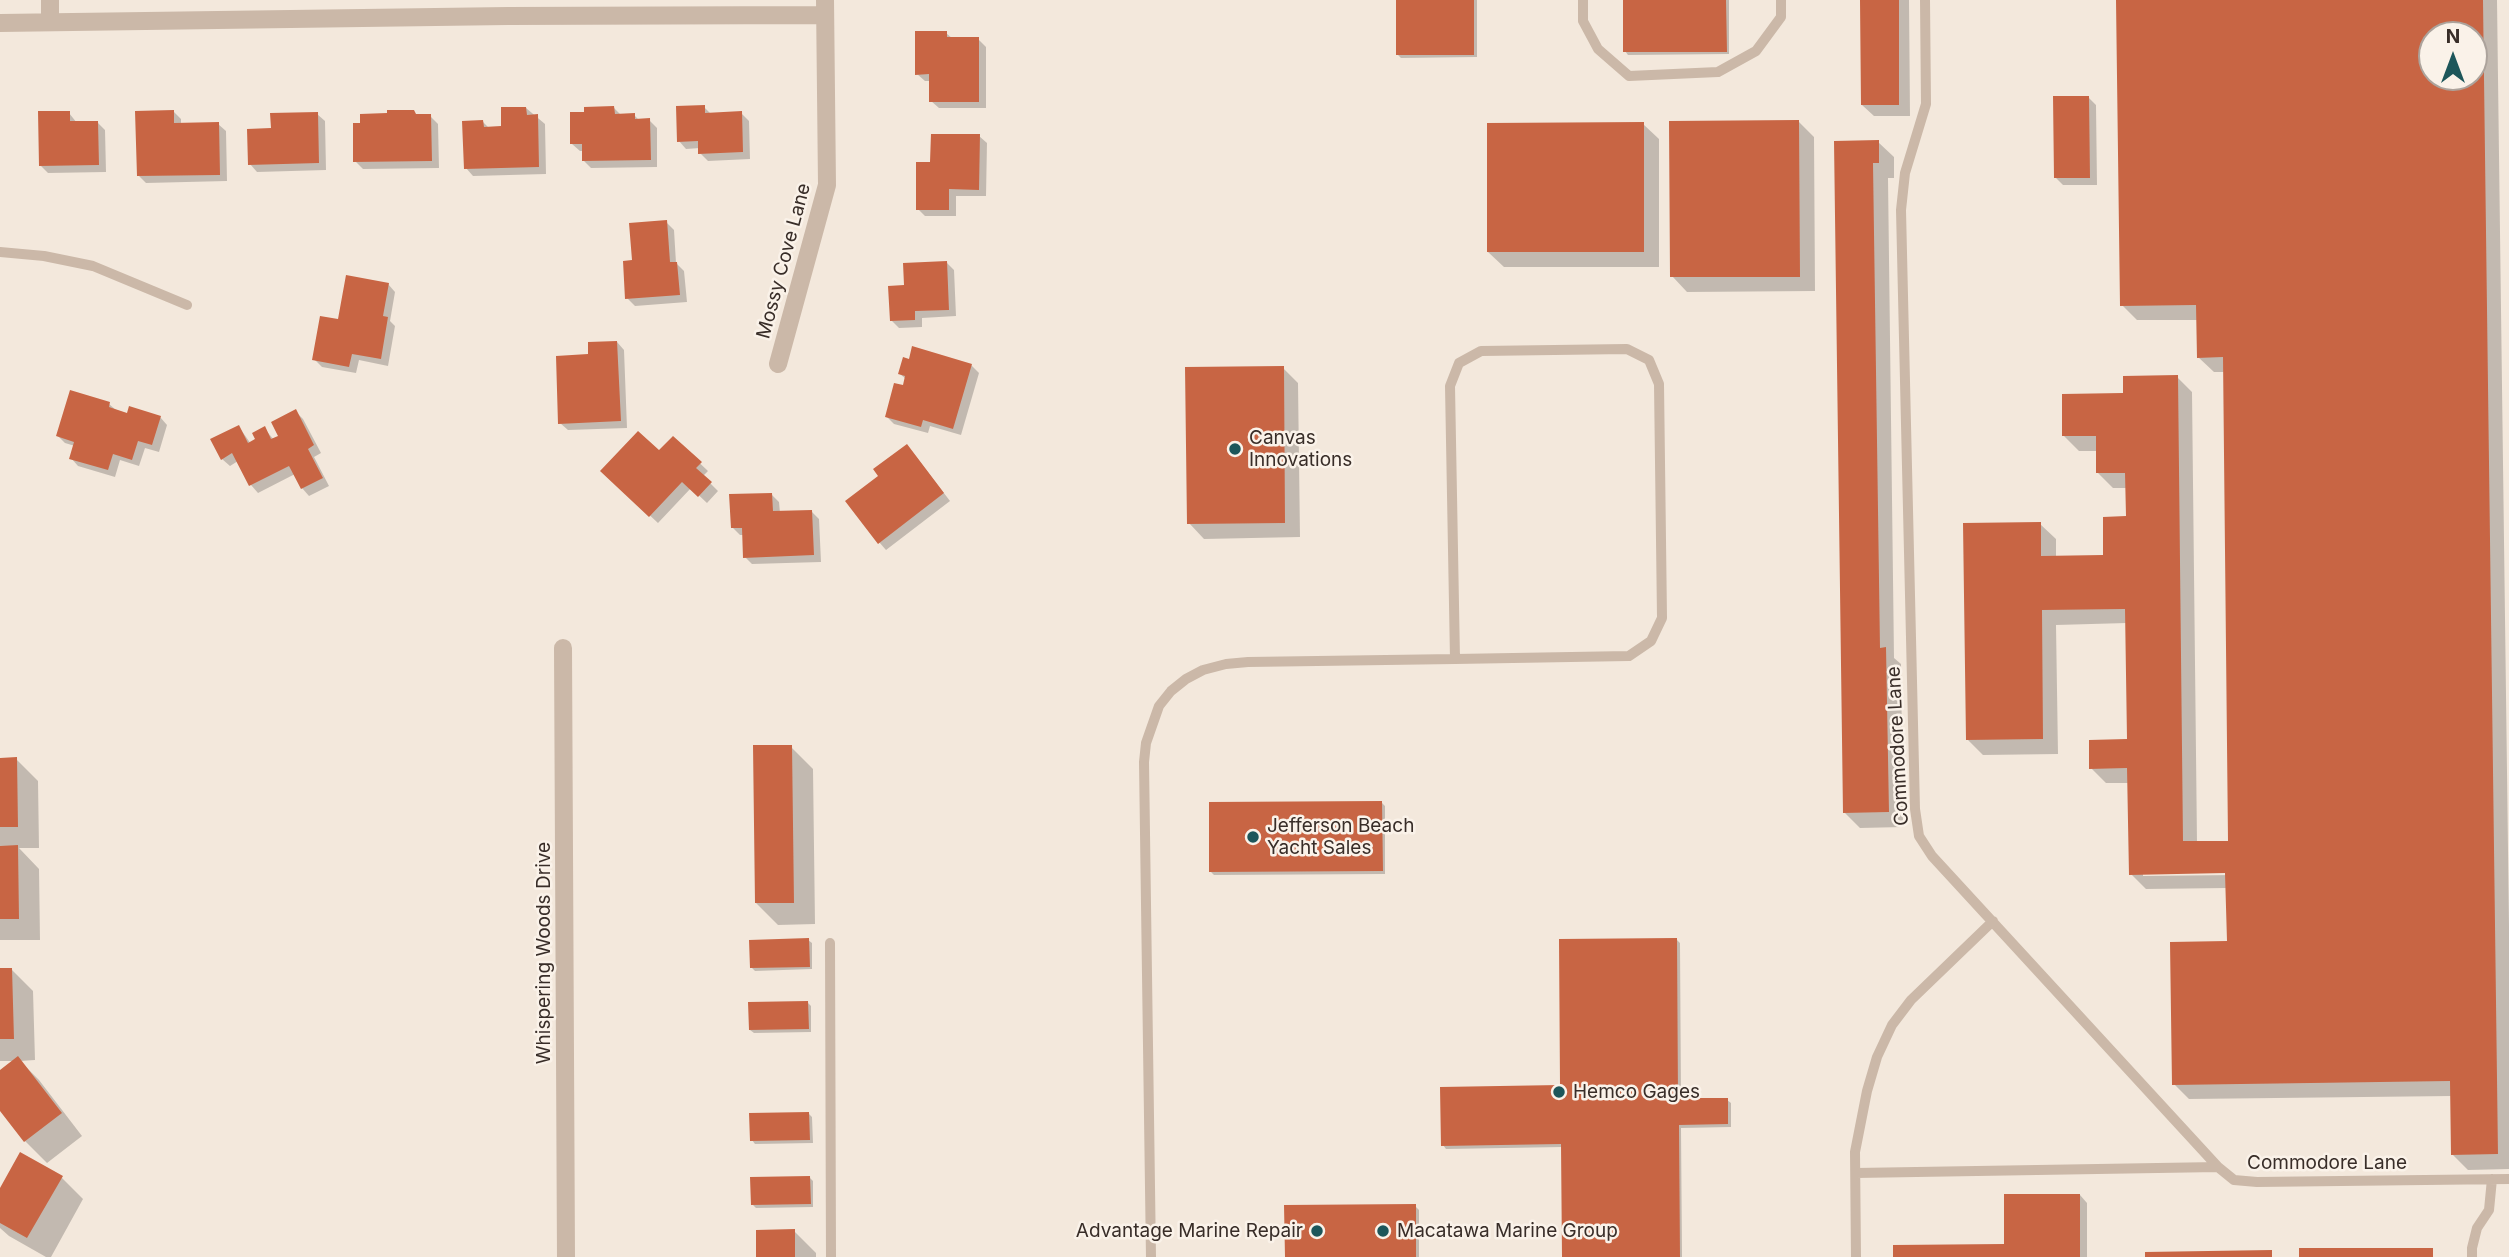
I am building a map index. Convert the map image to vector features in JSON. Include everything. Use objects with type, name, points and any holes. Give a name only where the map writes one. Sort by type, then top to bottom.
[{"type":"street","points":[[50,0],[50,21]]},
{"type":"street","points":[[0,23],[508,16],[825,8]]},
{"type":"street","name":"Mossy Cove Lane","points":[[778,364],[827,184],[825,8]]},
{"type":"street","name":"Whispering Woods Drive","points":[[563,648],[566,1257]]},
{"type":"lane","points":[[1583,0],[1583,21],[1598,49],[1629,76],[1718,72],[1756,51],[1781,17],[1781,0]]},
{"type":"lane","name":"Commodore Lane","points":[[1925,0],[1926,104],[1905,173],[1901,209],[1915,809],[1919,836],[1932,856],[2217,1167],[2234,1180],[2509,1179]]},
{"type":"lane","points":[[0,252],[44,256],[93,266],[187,305]]},
{"type":"lane","points":[[1151,1257],[1144,762],[1146,743],[1159,706],[1171,691],[1186,679],[1203,670],[1226,664],[1629,656],[1651,641],[1662,618],[1659,384],[1649,360],[1627,349],[1481,351],[1459,363],[1450,386],[1455,659]]},
{"type":"lane","points":[[1856,1257],[1855,1152],[1877,1057],[1892,1025],[1912,1000],[1993,921]]},
{"type":"lane","points":[[830,943],[831,1257]]},
{"type":"lane","points":[[1856,1173],[2217,1167]]},
{"type":"lane","points":[[2472,1257],[2477,1228],[2489,1210],[2492,1180]]},
{"type":"building","points":[[1396,0],[1474,0],[1474,55],[1396,55]]},
{"type":"building","points":[[1623,0],[1726,0],[1727,52],[1623,52]]},
{"type":"building","points":[[1860,0],[1899,0],[1899,105],[1861,105]]},
{"type":"building","points":[[2116,0],[2483,0],[2483,21],[2418,21],[2418,91],[2484,91],[2498,1154],[2451,1155],[2450,1081],[2172,1085],[2170,942],[2227,941],[2225,873],[2129,875],[2127,768],[2089,769],[2089,740],[2127,739],[2125,609],[2042,610],[2043,739],[1966,740],[1963,523],[2041,522],[2041,556],[2103,555],[2103,517],[2126,516],[2125,473],[2096,473],[2096,436],[2062,436],[2062,394],[2123,393],[2123,376],[2178,375],[2183,841],[2228,841],[2223,357],[2197,358],[2196,305],[2120,306]]},
{"type":"building","points":[[915,31],[947,31],[947,37],[979,37],[979,102],[929,102],[929,74],[915,75]]},
{"type":"building","points":[[2053,96],[2089,96],[2090,178],[2054,178]]},
{"type":"building","points":[[705,105],[705,113],[742,111],[743,152],[698,154],[698,141],[677,142],[676,106]]},
{"type":"building","points":[[614,106],[615,114],[635,113],[635,119],[650,118],[651,160],[582,161],[582,144],[570,144],[570,112],[584,112],[584,107]]},
{"type":"building","points":[[501,107],[526,107],[527,115],[538,114],[539,167],[464,169],[462,121],[483,120],[484,127],[501,126]]},
{"type":"building","points":[[174,110],[174,123],[219,122],[220,175],[137,176],[135,111]]},
{"type":"building","points":[[387,110],[414,110],[416,114],[431,114],[432,161],[353,162],[353,123],[360,123],[360,114],[387,113]]},
{"type":"building","points":[[38,111],[70,111],[70,121],[98,121],[99,165],[39,166]]},
{"type":"building","points":[[318,112],[319,163],[248,165],[247,129],[271,128],[270,113]]},
{"type":"building","points":[[1799,120],[1800,277],[1670,277],[1669,121]]},
{"type":"building","points":[[1644,122],[1644,252],[1487,252],[1487,123]]},
{"type":"building","points":[[931,134],[980,134],[979,190],[949,189],[949,210],[916,210],[916,162],[930,162]]},
{"type":"building","points":[[1879,140],[1879,163],[1873,163],[1880,648],[1886,647],[1889,812],[1843,813],[1834,141]]},
{"type":"building","points":[[667,220],[670,262],[677,262],[680,295],[625,299],[623,261],[632,260],[629,223]]},
{"type":"building","points":[[947,261],[949,310],[915,311],[915,320],[890,321],[888,286],[904,285],[903,263]]},
{"type":"building","points":[[346,275],[389,283],[383,316],[388,317],[381,359],[352,354],[349,367],[312,360],[320,316],[338,319]]},
{"type":"building","points":[[617,341],[621,421],[558,424],[556,356],[588,354],[588,342]]},
{"type":"building","points":[[912,346],[972,364],[953,429],[923,420],[921,427],[885,417],[894,383],[903,385],[905,376],[898,374],[903,357],[909,359]]},
{"type":"building","name":"Canvas Innovations","points":[[1284,366],[1285,523],[1187,524],[1185,367]]},
{"type":"building","points":[[70,390],[110,402],[109,407],[127,413],[129,406],[161,416],[152,445],[138,441],[132,460],[113,454],[108,470],[69,459],[74,442],[56,436]]},
{"type":"building","points":[[296,409],[314,445],[308,449],[323,478],[301,489],[289,466],[249,486],[232,453],[221,460],[210,439],[239,425],[248,443],[255,439],[252,433],[265,426],[271,439],[278,436],[271,422]]},
{"type":"building","points":[[638,431],[659,450],[673,436],[702,462],[696,468],[712,482],[698,497],[682,482],[649,517],[600,471]]},
{"type":"building","points":[[907,444],[944,493],[878,544],[845,501],[878,476],[873,469]]},
{"type":"building","points":[[772,493],[773,511],[812,510],[814,555],[743,558],[742,528],[731,528],[729,494]]},
{"type":"building","points":[[753,745],[792,745],[794,903],[755,903]]},
{"type":"building","points":[[17,757],[18,827],[0,827],[0,758]]},
{"type":"building","points":[[1382,801],[1383,871],[1209,872],[1209,802]]},
{"type":"building","points":[[18,845],[19,919],[0,919],[0,846]]},
{"type":"building","points":[[809,938],[810,967],[750,968],[749,940]]},
{"type":"building","name":"Hemco Gages","points":[[1677,938],[1678,1098],[1728,1098],[1728,1124],[1679,1125],[1680,1257],[1562,1257],[1561,1144],[1441,1146],[1440,1087],[1560,1085],[1559,939]]},
{"type":"building","points":[[0,968],[12,968],[14,1039],[0,1039]]},
{"type":"building","points":[[808,1001],[809,1029],[749,1030],[748,1002]]},
{"type":"building","points":[[18,1056],[62,1113],[24,1142],[0,1111],[0,1070]]},
{"type":"building","points":[[809,1112],[810,1140],[750,1141],[749,1113]]},
{"type":"building","points":[[20,1152],[63,1176],[27,1238],[0,1223],[0,1188]]},
{"type":"building","points":[[810,1176],[811,1204],[751,1205],[750,1177]]},
{"type":"building","points":[[2004,1194],[2080,1194],[2080,1257],[1893,1257],[1893,1245],[2004,1244]]},
{"type":"building","points":[[1416,1204],[1416,1257],[1285,1257],[1284,1205]]},
{"type":"building","points":[[795,1229],[795,1257],[756,1257],[756,1230]]},
{"type":"building","points":[[2299,1248],[2433,1248],[2433,1257],[2299,1257]]},
{"type":"building","points":[[2272,1250],[2272,1257],[2145,1257],[2145,1252]]},
{"type":"place","name":"Canvas Innovations","points":[[1235,449]]},
{"type":"place","name":"Jefferson Beach Yacht Sales","points":[[1253,837]]},
{"type":"place","name":"Hemco Gages","points":[[1559,1092]]},
{"type":"place","name":"Advantage Marine Repair","points":[[1317,1231]]},
{"type":"place","name":"Macatawa Marine Group","points":[[1383,1231]]}]
